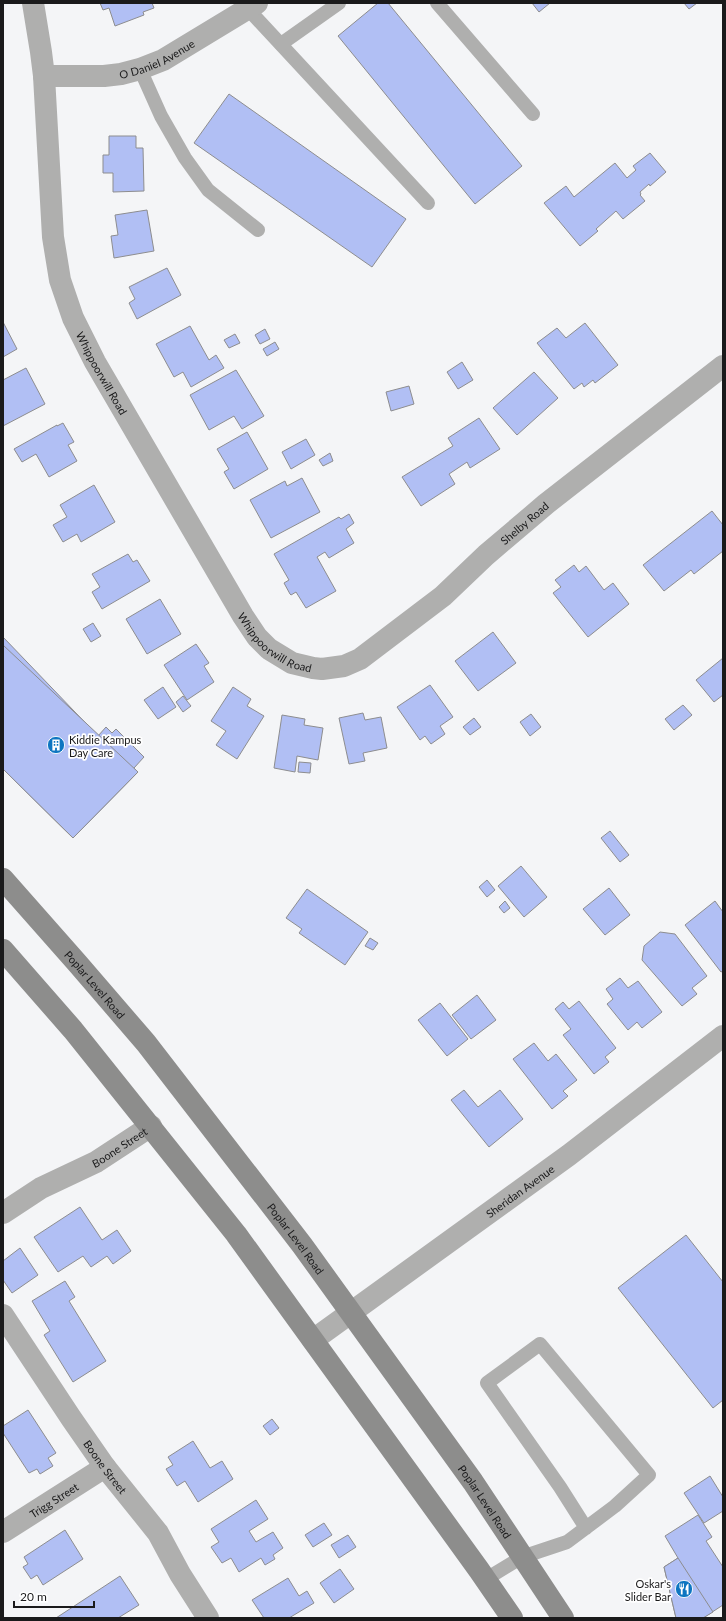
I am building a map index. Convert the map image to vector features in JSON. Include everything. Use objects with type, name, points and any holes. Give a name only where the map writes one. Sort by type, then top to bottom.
[{"type":"main road","name":"Poplar Level Road","points":[[3,879],[146,1043],[302,1245],[472,1482],[563,1618]]},
{"type":"main road","points":[[3,950],[73,1030],[236,1234],[512,1618]]},
{"type":"street","name":"Whippoorwill Road","points":[[34,3],[44,76],[53,237],[60,280],[73,318],[103,376],[243,616],[257,637],[269,649],[292,663],[322,669]]},
{"type":"street","name":"O Daniel Avenue","points":[[44,76],[104,76],[140,70],[163,60],[253,6]]},
{"type":"street","name":"Shelby Road","points":[[322,669],[344,666],[360,659],[443,596],[486,555],[546,504],[723,366]]},
{"type":"street","name":"Sheridan Avenue","points":[[313,1340],[569,1155],[723,1036]]},
{"type":"street","name":"Boone Street","points":[[3,1213],[41,1188],[96,1162],[151,1126]]},
{"type":"street","name":"Boone Street","points":[[3,1315],[105,1467],[158,1533],[180,1574],[208,1618]]},
{"type":"street","name":"Trigg Street","points":[[3,1532],[105,1467]]},
{"type":"lane","points":[[281,44],[339,3]]},
{"type":"lane","points":[[437,3],[533,114]]},
{"type":"lane","points":[[253,6],[281,44],[428,203]]},
{"type":"lane","points":[[140,70],[161,116],[185,158],[204,185],[208,190],[258,230]]},
{"type":"lane","points":[[486,1580],[522,1557],[567,1542],[586,1528],[615,1506],[649,1475],[540,1344],[487,1383],[560,1487],[586,1528]]},
{"type":"building","points":[[100,3],[152,3],[154,8],[143,12],[144,15],[115,26],[109,8],[103,10]]},
{"type":"building","points":[[378,3],[388,3],[522,166],[475,204],[338,36]]},
{"type":"building","points":[[532,3],[550,3],[539,12]]},
{"type":"building","points":[[684,3],[697,3],[689,9]]},
{"type":"building","points":[[229,94],[406,219],[372,267],[194,143]]},
{"type":"building","points":[[109,136],[136,136],[136,148],[143,148],[144,191],[113,192],[113,173],[103,173],[103,155],[109,155]]},
{"type":"building","points":[[650,153],[666,172],[650,186],[649,184],[640,192],[640,195],[645,201],[623,219],[616,211],[596,229],[598,231],[580,246],[544,203],[566,186],[574,197],[615,163],[627,178],[636,170],[633,166]]},
{"type":"building","points":[[147,210],[154,251],[114,258],[111,236],[118,235],[115,215]]},
{"type":"building","points":[[167,268],[181,295],[137,319],[129,303],[135,299],[129,287]]},
{"type":"building","points":[[3,322],[17,349],[3,357]]},
{"type":"building","points":[[585,323],[618,365],[595,383],[593,380],[584,387],[582,383],[574,389],[537,343],[557,328],[566,338]]},
{"type":"building","points":[[190,326],[209,360],[216,355],[224,368],[191,387],[183,372],[174,377],[156,344]]},
{"type":"building","points":[[265,329],[270,339],[260,344],[255,335]]},
{"type":"building","points":[[235,334],[240,343],[229,348],[224,340]]},
{"type":"building","points":[[275,342],[279,349],[267,356],[263,349]]},
{"type":"building","points":[[462,362],[473,380],[458,389],[447,372]]},
{"type":"building","points":[[26,368],[45,404],[3,426],[3,380]]},
{"type":"building","points":[[236,370],[264,416],[242,429],[234,416],[209,430],[190,395]]},
{"type":"building","points":[[534,372],[558,398],[517,435],[493,408]]},
{"type":"building","points":[[409,386],[414,404],[391,411],[386,392]]},
{"type":"building","points":[[479,418],[500,449],[470,468],[467,462],[449,474],[455,484],[421,506],[402,477],[453,446],[448,438]]},
{"type":"building","points":[[63,423],[74,442],[68,445],[77,461],[49,477],[36,454],[22,462],[14,449]]},
{"type":"building","points":[[247,432],[268,469],[234,489],[224,472],[229,469],[217,449]]},
{"type":"building","points":[[306,439],[315,455],[291,469],[282,452]]},
{"type":"building","points":[[330,453],[333,461],[323,466],[319,460]]},
{"type":"building","points":[[302,478],[320,512],[271,538],[250,500],[285,481],[287,486]]},
{"type":"building","points":[[94,485],[115,522],[81,542],[77,534],[63,542],[53,525],[67,517],[60,505]]},
{"type":"building","points":[[712,511],[723,525],[723,551],[694,574],[691,570],[664,591],[643,565]]},
{"type":"building","points":[[349,514],[354,523],[346,529],[354,543],[329,558],[325,552],[317,557],[336,591],[306,608],[296,592],[291,595],[290,594],[284,583],[289,580],[274,554],[339,517],[341,519]]},
{"type":"building","points":[[128,554],[133,562],[137,560],[150,581],[102,609],[92,592],[100,587],[92,574]]},
{"type":"building","points":[[574,565],[579,572],[586,566],[604,590],[613,583],[629,604],[588,637],[553,593],[561,587],[555,580]]},
{"type":"building","points":[[160,599],[181,634],[147,654],[126,619]]},
{"type":"building","points":[[93,623],[101,636],[91,642],[83,629]]},
{"type":"building","points":[[493,632],[516,663],[478,691],[455,661]]},
{"type":"building","name":"Kiddie Kampus Day Care","points":[[3,637],[98,736],[106,727],[112,733],[116,729],[144,757],[134,768],[138,772],[73,838],[3,769]]},
{"type":"building","points":[[196,644],[209,663],[204,666],[214,682],[187,700],[164,665]]},
{"type":"building","name":"Kiddie Kampus Day Care","points":[[3,645],[138,772],[73,838],[3,769]]},
{"type":"building","points":[[723,658],[723,695],[714,702],[696,680]]},
{"type":"building","points":[[430,685],[453,717],[440,726],[445,734],[431,744],[425,736],[420,740],[397,707]]},
{"type":"building","points":[[163,687],[176,707],[158,719],[144,700]]},
{"type":"building","points":[[233,687],[251,699],[247,706],[264,716],[237,759],[216,745],[226,731],[211,721]]},
{"type":"building","points":[[183,696],[191,706],[183,712],[176,702]]},
{"type":"building","points":[[683,705],[692,715],[674,730],[665,719]]},
{"type":"building","points":[[363,713],[365,720],[381,717],[387,748],[363,753],[365,761],[349,764],[339,718]]},
{"type":"building","points":[[531,714],[541,727],[530,736],[520,722]]},
{"type":"building","points":[[282,715],[305,719],[304,725],[323,728],[318,760],[297,756],[295,772],[274,768]]},
{"type":"building","points":[[474,718],[481,727],[470,735],[463,727]]},
{"type":"building","points":[[299,762],[311,763],[310,773],[298,772]]},
{"type":"building","points":[[610,831],[629,855],[620,862],[601,838]]},
{"type":"building","points":[[521,866],[547,897],[524,917],[498,886]]},
{"type":"building","points":[[487,880],[495,890],[487,897],[479,887]]},
{"type":"building","points":[[609,888],[630,915],[605,935],[583,909]]},
{"type":"building","points":[[307,889],[368,932],[345,965],[299,933],[302,929],[286,918]]},
{"type":"building","points":[[505,901],[510,908],[504,913],[499,907]]},
{"type":"building","points":[[715,901],[723,912],[723,971],[721,972],[685,925]]},
{"type":"building","points":[[660,932],[675,934],[707,976],[692,988],[697,994],[682,1006],[642,960],[644,946]]},
{"type":"building","points":[[370,938],[378,943],[373,950],[365,946]]},
{"type":"building","points":[[620,978],[628,988],[638,981],[662,1012],[642,1028],[637,1022],[628,1030],[607,1004],[613,999],[606,989]]},
{"type":"building","points":[[477,995],[496,1020],[471,1039],[452,1015]]},
{"type":"building","points":[[579,1001],[616,1048],[605,1057],[609,1062],[594,1074],[563,1035],[571,1029],[555,1009],[563,1002],[569,1009]]},
{"type":"building","points":[[440,1003],[468,1039],[447,1056],[418,1020]]},
{"type":"building","points":[[534,1043],[548,1061],[556,1054],[577,1080],[563,1091],[568,1096],[552,1109],[513,1059]]},
{"type":"building","points":[[464,1090],[478,1107],[500,1090],[523,1119],[489,1147],[451,1100]]},
{"type":"building","points":[[80,1207],[102,1240],[117,1230],[131,1251],[113,1264],[107,1256],[91,1267],[83,1256],[58,1272],[34,1237]]},
{"type":"building","points":[[686,1235],[723,1282],[723,1400],[713,1408],[618,1288]]},
{"type":"building","points":[[20,1248],[38,1275],[12,1293],[3,1280],[3,1261]]},
{"type":"building","points":[[65,1281],[75,1297],[69,1301],[106,1361],[73,1382],[44,1335],[50,1331],[32,1301]]},
{"type":"building","points":[[28,1410],[56,1453],[48,1458],[53,1466],[40,1474],[37,1469],[29,1473],[3,1433],[3,1426]]},
{"type":"building","points":[[272,1419],[279,1428],[270,1435],[263,1426]]},
{"type":"building","points":[[193,1441],[210,1468],[222,1461],[233,1479],[198,1502],[185,1481],[177,1486],[166,1469],[173,1465],[168,1457]]},
{"type":"building","points":[[710,1476],[723,1497],[723,1511],[704,1523],[684,1493]]},
{"type":"building","points":[[256,1500],[268,1519],[249,1531],[256,1542],[273,1532],[283,1548],[273,1555],[275,1559],[265,1565],[261,1558],[239,1572],[231,1558],[222,1563],[211,1547],[219,1542],[211,1529]]},
{"type":"building","points":[[698,1515],[712,1537],[706,1541],[723,1567],[723,1605],[703,1618],[676,1618],[664,1567],[678,1558],[665,1536]]},
{"type":"building","points":[[324,1523],[332,1535],[313,1547],[305,1535]]},
{"type":"building","points":[[65,1530],[83,1559],[43,1585],[37,1575],[31,1579],[23,1567],[28,1564],[24,1557]]},
{"type":"building","points":[[348,1535],[356,1547],[339,1558],[331,1545]]},
{"type":"building","name":"Oskar's Slider Bar","points":[[678,1558],[713,1612],[703,1618],[676,1618],[664,1567]]},
{"type":"building","points":[[340,1569],[354,1589],[334,1603],[320,1583]]},
{"type":"building","points":[[120,1576],[139,1605],[118,1618],[56,1618]]},
{"type":"building","points":[[288,1578],[299,1596],[307,1591],[314,1603],[289,1618],[264,1618],[252,1600]]},
{"type":"place","name":"Kiddie Kampus Day Care","points":[[56,745]]},
{"type":"place","name":"Oskar's Slider Bar","points":[[684,1589]]}]
